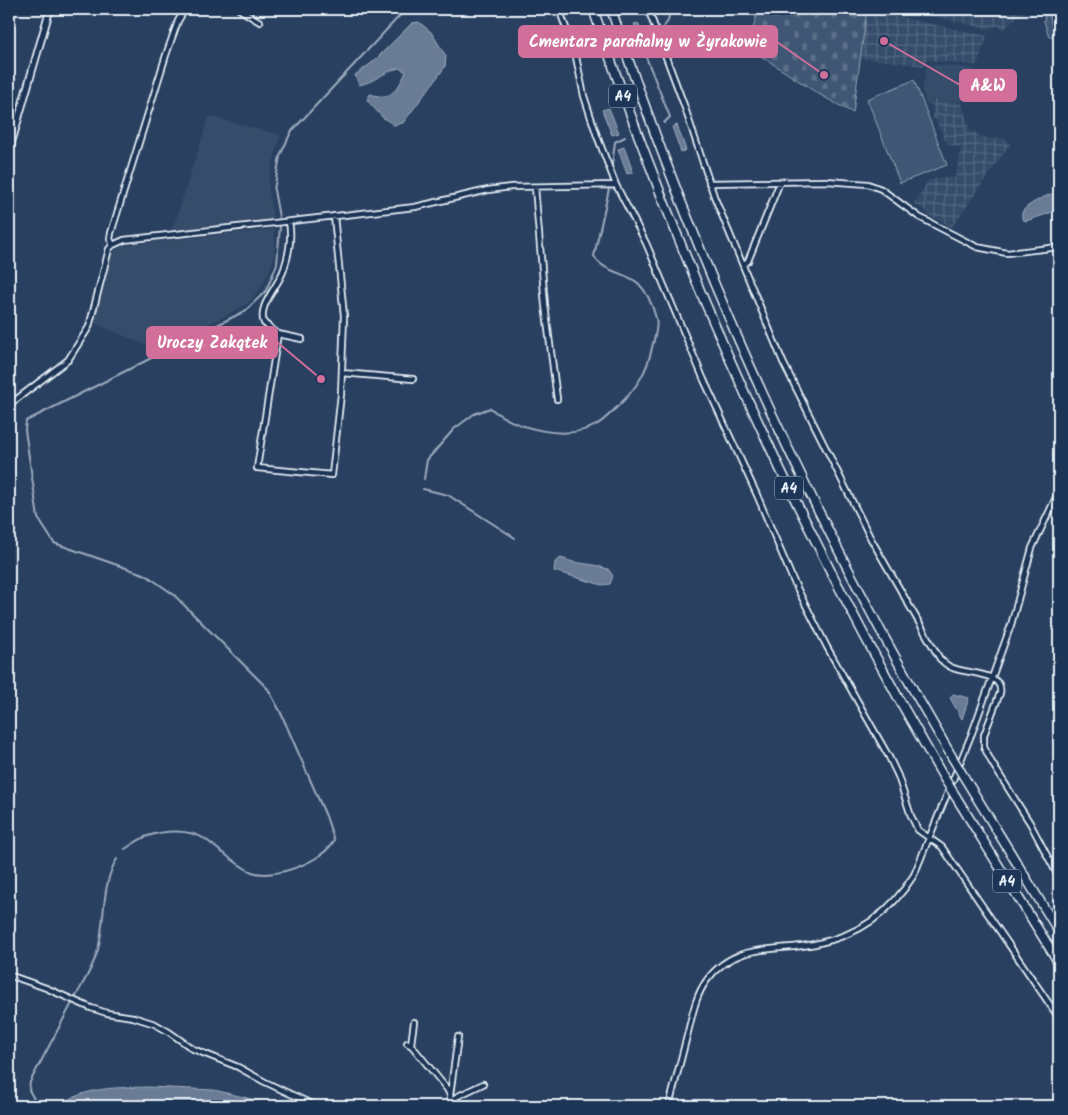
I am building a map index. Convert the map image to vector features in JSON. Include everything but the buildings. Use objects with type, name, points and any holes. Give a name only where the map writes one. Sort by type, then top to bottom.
[{"type":"highway","name":"A4","points":[[593,9],[626,104],[704,302],[737,378],[792,494],[862,632],[944,778],[1059,963]]},
{"type":"highway","name":"A4","points":[[610,9],[675,184],[736,332],[811,495],[877,625],[952,757],[1059,932]]},
{"type":"street","points":[[9,151],[50,9]]},
{"type":"street","points":[[113,245],[110,239],[111,233],[166,55],[178,21],[185,9]]},
{"type":"street","points":[[239,9],[260,22]]},
{"type":"street","points":[[559,9],[575,52],[584,96],[616,185],[646,243],[700,372],[757,494],[793,580],[827,647],[889,756],[918,830],[942,846],[1059,1018]]},
{"type":"street","points":[[648,9],[684,105],[709,183],[783,362],[871,540],[940,659],[951,668],[992,677],[997,680],[1001,688],[984,735],[984,747],[1030,823],[1059,878]]},
{"type":"street","points":[[709,183],[826,181],[868,184],[881,189],[919,217],[986,250],[1007,253],[1059,247]]},
{"type":"street","points":[[743,265],[748,261],[780,182]]},
{"type":"street","points":[[9,405],[68,360],[89,327],[107,254],[113,245],[124,240],[414,207],[488,190],[511,187],[616,185]]},
{"type":"street","points":[[535,187],[545,305],[558,399]]},
{"type":"street","points":[[278,334],[256,468],[332,475],[341,394],[344,316],[334,216]]},
{"type":"street","points":[[288,222],[290,230],[285,268],[262,313],[264,323],[278,334],[302,339]]},
{"type":"street","points":[[342,374],[413,379]]},
{"type":"street","points":[[669,1106],[697,997],[707,979],[724,963],[744,952],[814,944],[845,936],[870,923],[904,891],[914,875],[972,732],[1011,625],[1032,548],[1059,491]]},
{"type":"street","points":[[9,976],[46,988],[91,1008],[155,1024],[193,1049],[238,1067],[316,1106]]},
{"type":"street","points":[[414,1022],[409,1044],[430,1067],[450,1095]]},
{"type":"street","points":[[451,1104],[450,1095],[458,1037]]},
{"type":"street","points":[[451,1104],[456,1097],[483,1084]]},
{"type":"shaded area","points":[[901,9],[1026,9],[1003,30],[997,25],[989,29]]},
{"type":"shaded area","points":[[868,10],[987,36],[978,64],[926,60],[924,66],[860,58],[866,12]]},
{"type":"shaded area","points":[[419,22],[431,32],[446,56],[445,67],[403,123],[394,125],[382,117],[367,100],[370,94],[377,96],[389,95],[400,84],[406,72],[399,68],[370,82],[359,85],[355,75],[373,62],[412,23]]},
{"type":"shaded area","points":[[638,23],[647,47],[644,53],[634,24]]},
{"type":"shaded area","points":[[927,64],[976,69],[973,90],[962,102],[925,98],[922,91]]},
{"type":"shaded area","points":[[925,98],[962,103],[970,132],[995,139],[999,137],[1011,143],[952,227],[929,215],[925,210],[914,204],[928,181],[943,177],[955,178],[961,148],[947,144],[935,119],[932,119],[933,105],[926,104]]},
{"type":"shaded area","points":[[609,108],[619,133],[612,135],[602,110]]},
{"type":"shaded area","points":[[209,116],[280,135],[268,183],[273,220],[172,231]]},
{"type":"shaded area","points":[[677,125],[686,150],[681,152],[672,127]]},
{"type":"shaded area","points":[[624,147],[633,172],[627,174],[618,149]]},
{"type":"shaded area","points":[[1059,192],[1059,207],[1050,213],[1026,221],[1022,219],[1022,212],[1029,205]]},
{"type":"shaded area","points":[[274,229],[274,257],[270,270],[260,289],[248,303],[223,317],[155,349],[92,322],[111,256],[120,247]]},
{"type":"shaded area","points":[[561,558],[608,569],[613,576],[610,584],[602,585],[554,571],[555,562]]},
{"type":"shaded area","points":[[953,694],[969,698],[962,719],[950,698]]},
{"type":"shaded area","points":[[149,1087],[214,1090],[273,1106],[57,1106],[69,1099],[91,1091],[112,1088]]},
{"type":"green space","points":[[756,9],[867,9],[853,113],[817,93],[761,56],[751,39]]},
{"type":"green space","points":[[1045,11],[1050,14],[1051,23],[1055,28],[1052,37],[1049,37],[1044,21]]},
{"type":"green space","points":[[914,80],[947,165],[900,183],[867,99]]},
{"type":"waterway","points":[[279,217],[274,190],[280,156],[291,132],[406,9]]},
{"type":"waterway","points":[[662,29],[668,21],[670,9]]},
{"type":"waterway","points":[[653,32],[648,36],[652,47],[646,57],[670,117],[664,123]]},
{"type":"waterway","points":[[612,165],[615,142],[625,137]]},
{"type":"waterway","points":[[424,479],[427,460],[454,429],[474,414],[490,408],[513,422],[527,427],[542,431],[572,432],[586,429],[602,421],[626,398],[638,382],[649,359],[657,322],[645,291],[639,284],[603,266],[594,256],[609,189]]},
{"type":"waterway","points":[[125,849],[142,838],[155,834],[169,832],[191,833],[205,839],[241,866],[261,874],[285,871],[298,867],[320,855],[329,848],[334,840],[326,816],[280,711],[268,689],[173,594],[146,575],[54,543],[38,518],[25,430],[26,421],[245,311],[266,291],[277,264],[280,226]]},
{"type":"waterway","points":[[423,489],[448,495],[515,538]]},
{"type":"waterway","points":[[75,998],[95,959],[101,934],[106,889],[112,868],[117,859]]},
{"type":"waterway","points":[[38,1106],[29,1090],[30,1082],[72,1003]]},
{"type":"place","name":"A&W","points":[[884,41]]},
{"type":"place","name":"Cmentarz parafialny w Żyrakowie","points":[[824,75]]},
{"type":"place","name":"Uroczy Zakątek","points":[[321,379]]}]
